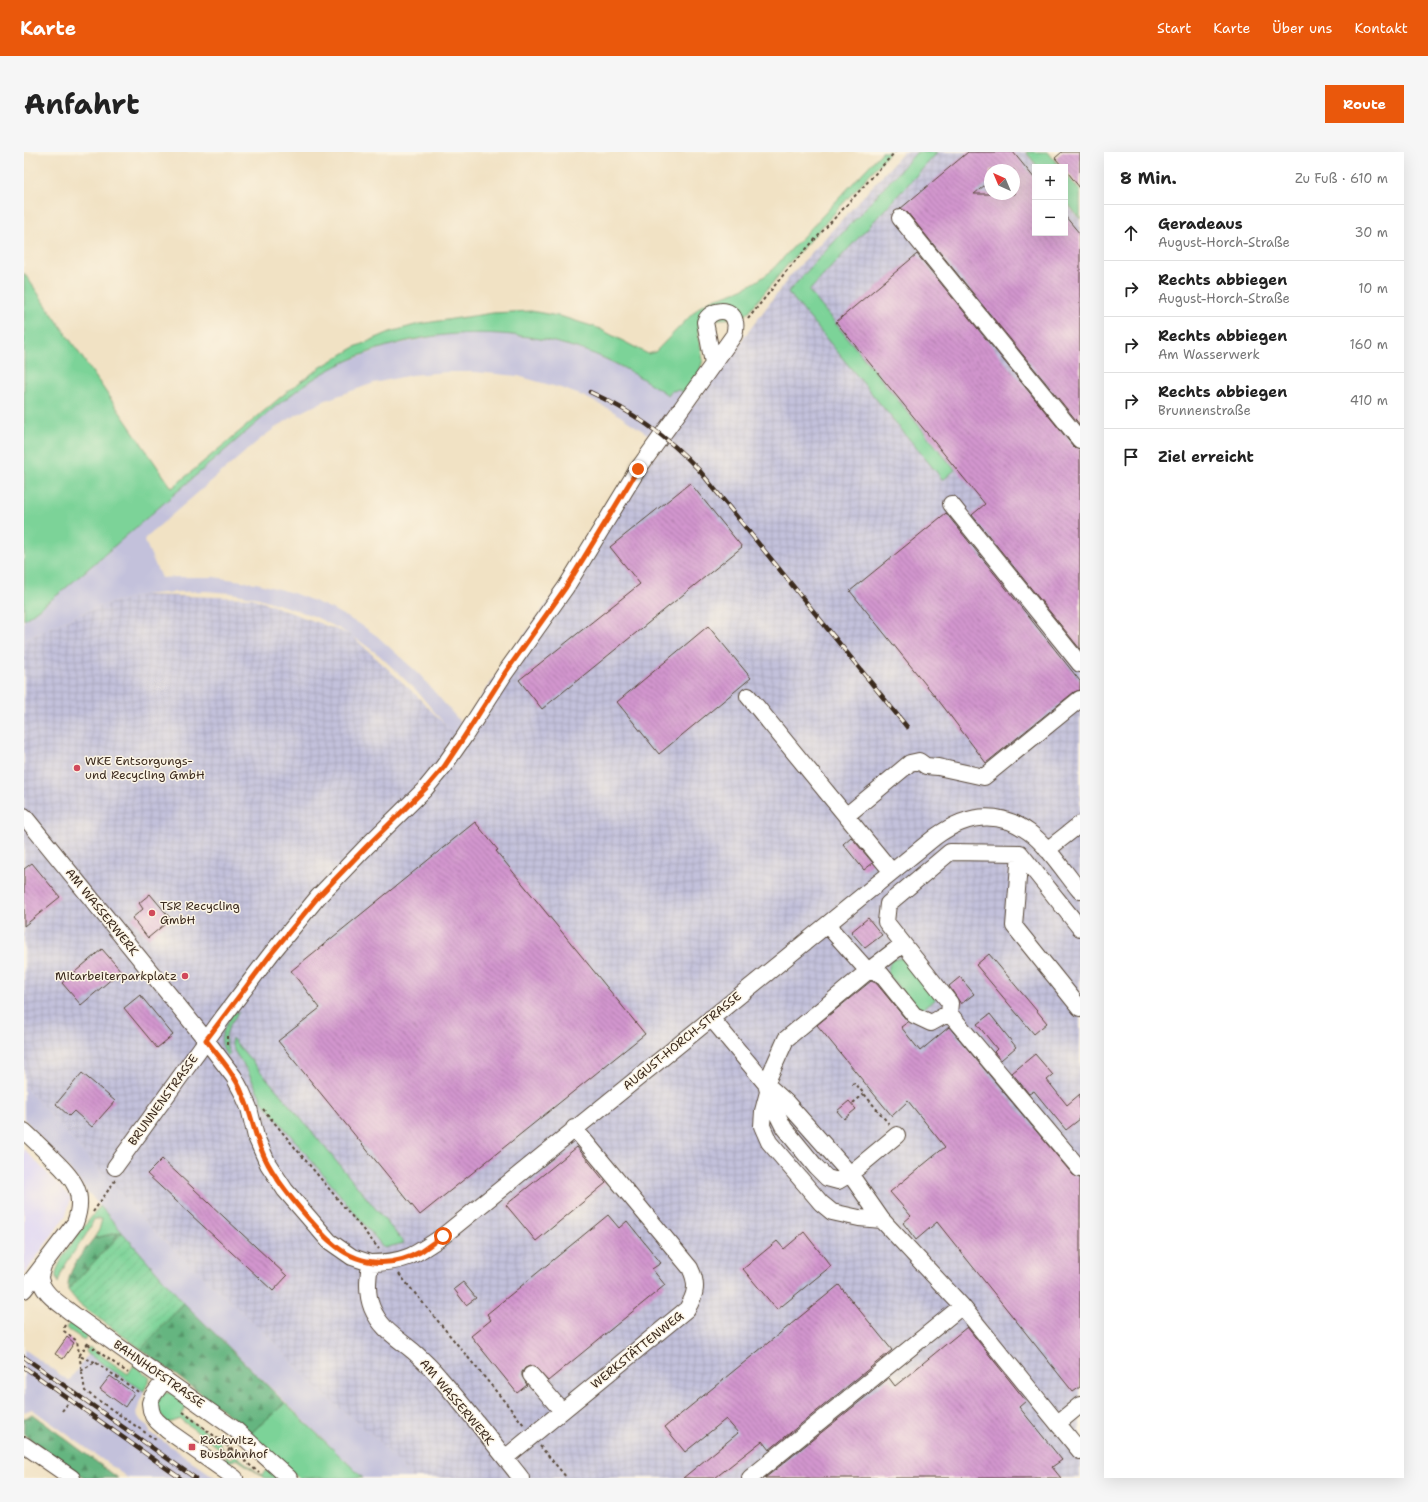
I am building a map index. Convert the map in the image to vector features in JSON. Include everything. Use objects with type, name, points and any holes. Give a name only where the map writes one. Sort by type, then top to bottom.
[{"type":"street","points":[[900,218],[1080,440]]},
{"type":"street","name":"BRUNNENSTRASSE","points":[[116,1173],[206,1040],[271,954],[318,897],[425,789],[444,767],[505,673],[566,587],[638,469],[713,363]]},
{"type":"street","points":[[951,504],[1080,664]]},
{"type":"street","points":[[748,696],[892,872]]},
{"type":"street","points":[[846,816],[910,763],[919,761],[926,766],[938,767],[984,777],[1080,700]]},
{"type":"street","name":"AM WASSERWERK","points":[[24,816],[206,1040],[234,1077],[249,1108],[256,1137],[268,1164],[285,1190],[329,1242],[352,1257],[370,1263],[367,1286],[368,1297],[372,1308],[384,1328],[439,1376],[521,1478]]},
{"type":"street","name":"AUGUST-HORCH-STRASSE","points":[[370,1263],[390,1263],[406,1259],[420,1252],[443,1236],[574,1128],[949,827],[966,820],[979,817],[994,818],[1013,823],[1030,832],[1047,850],[1080,891]]},
{"type":"street","points":[[1047,850],[1080,824]]},
{"type":"street","points":[[1020,853],[950,852],[888,904],[886,922],[950,1003],[949,1013],[1080,1169]]},
{"type":"street","points":[[1020,853],[1080,928]]},
{"type":"street","points":[[1020,853],[1014,926],[1080,1008]]},
{"type":"street","points":[[827,925],[868,972],[881,974],[914,1016],[931,1023],[949,1013]]},
{"type":"street","points":[[882,1220],[859,1218],[832,1212],[821,1203],[769,1142],[762,1126],[763,1111],[786,1039],[903,944]]},
{"type":"street","points":[[711,1018],[768,1093],[784,1128],[827,1178],[838,1181],[850,1174],[897,1135]]},
{"type":"street","points":[[768,1093],[787,1102],[850,1174],[882,1220],[962,1306],[1080,1450]]},
{"type":"street","name":"WERKSTÄTTENWEG","points":[[505,1458],[687,1309],[694,1298],[694,1276],[690,1268],[574,1128]]},
{"type":"street","points":[[24,1131],[71,1178],[78,1192],[80,1201],[79,1212],[75,1222],[24,1290]]},
{"type":"street","name":"BAHNHOFSTRASSE","points":[[42,1266],[40,1276],[42,1285],[46,1291],[73,1314],[236,1430],[289,1478]]},
{"type":"street","points":[[750,1478],[962,1306]]},
{"type":"street","points":[[531,1375],[562,1411]]},
{"type":"street","points":[[165,1378],[156,1390],[150,1402],[151,1410],[157,1421],[168,1431],[235,1478]]},
{"type":"street","points":[[1058,1423],[1080,1405]]},
{"type":"street","points":[[24,1444],[72,1478]]},
{"type":"path","points":[[748,320],[788,269],[895,152]]},
{"type":"path","points":[[228,1047],[227,1039],[229,1030]]},
{"type":"path","points":[[852,1084],[855,1083],[897,1135]]},
{"type":"path","points":[[853,1104],[864,1094]]},
{"type":"path","points":[[259,1103],[567,1478]]},
{"type":"path","points":[[92,1213],[116,1173]]},
{"type":"path","points":[[66,1323],[64,1331],[71,1339],[77,1341],[85,1390],[158,1442]]},
{"type":"path","points":[[79,1356],[97,1331]]},
{"type":"path","points":[[88,1344],[128,1372]]},
{"type":"path","points":[[79,1356],[95,1362],[140,1393],[150,1402]]},
{"type":"path","points":[[81,1371],[95,1362]]},
{"type":"path","points":[[62,1411],[69,1402]]},
{"type":"path","points":[[61,1404],[66,1407]]},
{"type":"path","points":[[183,1412],[230,1448],[259,1473]]},
{"type":"shaded area","points":[[904,152],[1025,152],[1035,164],[1032,164],[1032,236],[1068,236],[1068,206],[1080,220],[1080,1478],[412,1478],[377,1439],[321,1393],[274,1342],[153,1230],[24,1085],[24,641],[80,614],[114,602],[143,595],[252,598],[351,635],[415,694],[453,733],[462,724],[568,573],[790,276]]},
{"type":"shaded area","points":[[464,333],[515,335],[541,339],[569,346],[595,354],[642,378],[668,395],[671,391],[680,390],[685,394],[652,437],[611,410],[583,396],[518,376],[476,372],[446,372],[411,375],[374,383],[326,400],[294,416],[275,428],[144,539],[161,578],[213,577],[256,583],[293,593],[311,600],[332,609],[364,627],[377,636],[419,674],[462,724],[453,734],[416,690],[379,655],[361,642],[340,629],[314,616],[259,598],[231,593],[205,591],[143,595],[114,602],[80,614],[24,641],[24,620],[60,593],[275,407],[297,390],[340,364],[388,346],[441,335]]},
{"type":"shaded area","points":[[24,1085],[153,1230],[274,1342],[321,1393],[377,1439],[412,1478],[363,1478],[184,1303],[50,1147],[24,1119]]},
{"type":"shaded area","points":[[24,1149],[71,1198],[66,1215],[24,1275]]},
{"type":"shaded area","points":[[24,1349],[69,1381],[88,1354],[144,1391],[136,1413],[141,1421],[149,1427],[150,1432],[216,1478],[128,1478],[32,1409],[24,1412]]},
{"type":"green space","points":[[882,152],[890,152],[789,263],[746,315],[740,318],[700,320],[698,330],[703,360],[700,370],[685,394],[680,390],[671,391],[668,395],[623,367],[594,354],[560,343],[526,337],[490,333],[455,334],[420,339],[385,347],[352,359],[320,375],[292,394],[275,407],[60,593],[24,620],[24,273],[172,488],[288,391],[321,367],[355,347],[390,332],[419,324],[493,313],[531,311],[563,317],[598,328],[648,354],[655,352],[702,305],[747,287],[770,272]]},
{"type":"green space","points":[[917,152],[938,152],[809,291],[955,470],[943,480],[788,292]]},
{"type":"green space","points":[[1026,152],[1048,152],[1058,164],[1036,164]]},
{"type":"green space","points":[[1068,177],[1080,191],[1080,219],[1068,204]]},
{"type":"green space","points":[[907,957],[935,988],[935,1000],[922,1009],[914,1006],[887,973],[891,960]]},
{"type":"green space","points":[[234,1012],[239,1012],[227,1032],[226,1043],[230,1054],[227,1056],[222,1044],[222,1038],[224,1028]]},
{"type":"green space","points":[[232,1038],[404,1243],[384,1248],[263,1102],[247,1070],[235,1052],[231,1043]]},
{"type":"green space","points":[[100,1206],[122,1232],[94,1238],[99,1230],[102,1219],[94,1219],[90,1228],[65,1266],[58,1283],[56,1275],[62,1258]]},
{"type":"green space","points":[[122,1232],[68,1290],[70,1275],[76,1262],[94,1238]]},
{"type":"green space","points":[[122,1232],[184,1303],[141,1349],[79,1304],[68,1290]]},
{"type":"green space","points":[[184,1303],[285,1403],[251,1433],[141,1349]]},
{"type":"green space","points":[[71,1321],[89,1334],[84,1340],[66,1328]]},
{"type":"green space","points":[[89,1347],[128,1374],[134,1365],[150,1378],[144,1391],[88,1354],[86,1351]]},
{"type":"green space","points":[[164,1393],[173,1393],[189,1403],[181,1414],[221,1443],[219,1446],[224,1450],[219,1459],[210,1452],[219,1448],[180,1419],[168,1423],[158,1411],[156,1403]]},
{"type":"green space","points":[[285,1403],[363,1478],[299,1478],[251,1433]]},
{"type":"green space","points":[[32,1414],[118,1478],[84,1478],[24,1435],[24,1419]]},
{"type":"green space","points":[[235,1455],[261,1475],[269,1468],[279,1478],[265,1478],[237,1459],[225,1463],[223,1462],[227,1456],[231,1459]]},
{"type":"building","points":[[968,152],[1013,152],[1032,175],[1032,236],[1068,236],[1068,220],[1080,234],[1080,425],[907,212],[900,209]]},
{"type":"building","points":[[1062,152],[1080,152],[1080,188],[1068,173],[1068,164],[1060,164],[1055,158]]},
{"type":"building","points":[[917,254],[1073,446],[1080,449],[1080,649],[972,515],[985,504],[836,322]]},
{"type":"building","points":[[690,483],[742,547],[542,709],[519,680],[640,584],[610,547]]},
{"type":"building","points":[[946,513],[1080,681],[1080,690],[1074,692],[986,763],[939,701],[850,591]]},
{"type":"building","points":[[708,626],[751,678],[659,754],[617,702]]},
{"type":"building","points":[[475,822],[498,850],[496,851],[645,1034],[420,1215],[278,1041],[320,1008],[291,971]]},
{"type":"building","points":[[851,837],[873,863],[864,870],[843,844]]},
{"type":"building","points":[[32,863],[60,897],[24,926],[24,869]]},
{"type":"building","name":"TSR Recycling GmbH","points":[[150,894],[171,919],[148,938],[132,918],[143,909],[139,903]]},
{"type":"building","points":[[868,918],[882,935],[865,948],[851,932]]},
{"type":"building","points":[[102,949],[121,971],[81,1005],[62,983]]},
{"type":"building","points":[[989,954],[1047,1023],[1034,1034],[976,965]]},
{"type":"building","points":[[960,977],[974,994],[961,1004],[949,986]]},
{"type":"building","points":[[871,981],[876,983],[908,1022],[901,1027],[920,1051],[949,1027],[1073,1175],[1080,1178],[1080,1387],[1073,1392],[937,1222],[916,1240],[903,1223],[911,1216],[890,1192],[945,1147],[908,1101],[892,1116],[817,1025]]},
{"type":"building","points":[[140,995],[173,1035],[157,1048],[124,1008]]},
{"type":"building","points":[[990,1014],[1016,1047],[1001,1060],[994,1052],[997,1049],[977,1024]]},
{"type":"building","points":[[1035,1054],[1053,1075],[1047,1080],[1067,1105],[1080,1094],[1080,1119],[1066,1130],[1034,1091],[1029,1094],[1012,1073]]},
{"type":"building","points":[[82,1073],[115,1101],[92,1127],[74,1111],[69,1116],[56,1104]]},
{"type":"building","points":[[849,1101],[856,1109],[844,1119],[837,1111]]},
{"type":"building","points":[[577,1147],[606,1183],[536,1241],[506,1205]]},
{"type":"building","points":[[162,1159],[287,1276],[273,1291],[147,1174]]},
{"type":"building","points":[[608,1215],[619,1228],[627,1221],[661,1263],[652,1269],[665,1285],[548,1381],[534,1366],[525,1368],[522,1372],[522,1376],[527,1385],[517,1393],[471,1336],[491,1320],[487,1314]]},
{"type":"building","points":[[804,1232],[831,1266],[777,1310],[743,1269],[777,1241],[784,1249]]},
{"type":"building","points":[[463,1282],[476,1298],[466,1305],[454,1289]]},
{"type":"building","points":[[839,1285],[892,1350],[769,1450],[762,1441],[715,1478],[683,1478],[738,1433],[726,1419],[685,1452],[665,1427]]},
{"type":"building","points":[[967,1327],[1026,1401],[1019,1407],[1062,1460],[1052,1467],[1061,1478],[765,1478],[889,1378],[895,1386]]},
{"type":"building","points":[[67,1337],[74,1343],[63,1359],[55,1354]]},
{"type":"building","points":[[110,1376],[134,1393],[125,1407],[100,1389]]},
{"type":"railway","points":[[590,392],[635,416],[649,426],[675,447],[699,470],[907,727]]},
{"type":"railway","points":[[24,1357],[195,1478]]},
{"type":"railway","points":[[24,1367],[180,1478]]},
{"type":"place","name":"WKE Entsorgungs- und Recycling GmbH","points":[[77,768]]},
{"type":"place","name":"TSR Recycling GmbH","points":[[152,913]]},
{"type":"place","name":"Mitarbeiterparkplatz","points":[[185,976]]},
{"type":"place","name":"Rackwitz, Busbahnhof","points":[[192,1447]]},
{"type":"route","points":[[443,1236],[420,1252],[406,1259],[390,1263],[370,1263],[352,1257],[329,1242],[285,1190],[268,1164],[256,1137],[249,1108],[242,1092],[234,1077],[206,1040],[271,954],[318,897],[425,789],[444,767],[505,673],[566,587],[638,469]]}]
